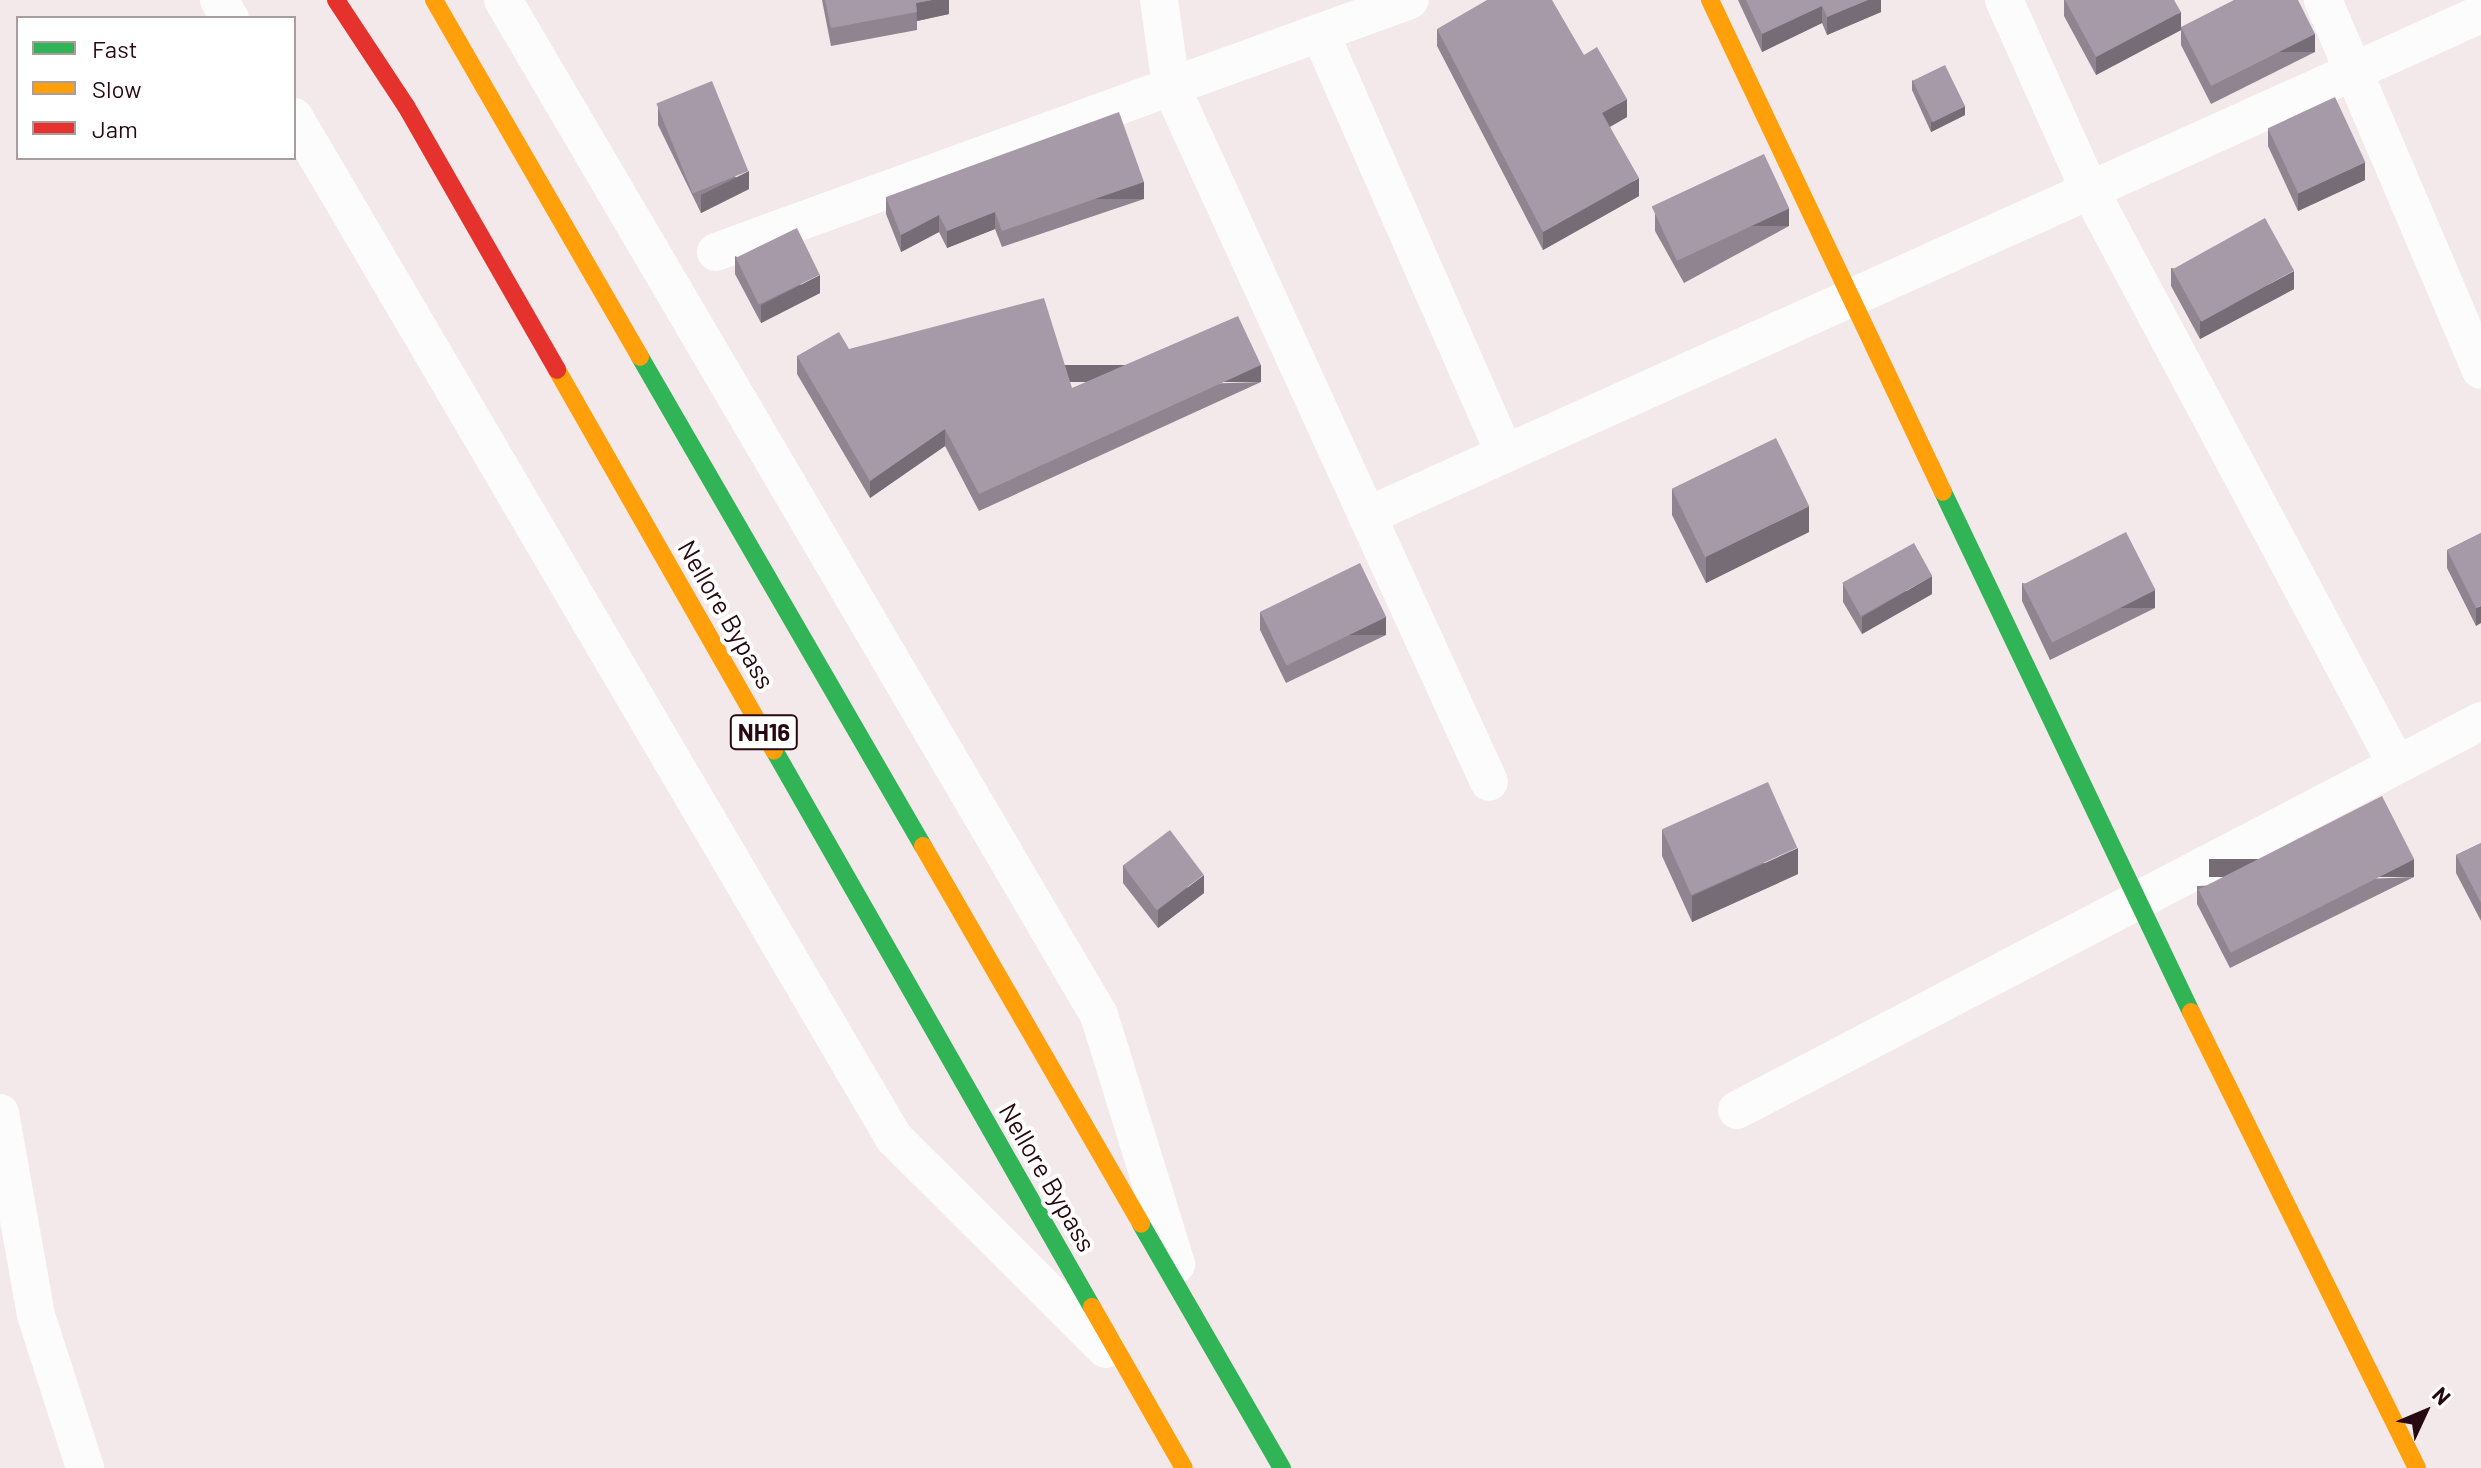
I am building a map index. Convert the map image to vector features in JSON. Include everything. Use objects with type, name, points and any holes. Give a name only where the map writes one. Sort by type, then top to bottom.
[{"type":"main road","name":"Nellore Bypass","points":[[336,0],[414,119],[1184,1468]]},
{"type":"main road","name":"Nellore Bypass","points":[[434,0],[1282,1468]]},
{"type":"main road","points":[[1710,0],[2136,901],[2417,1468]]},
{"type":"street","points":[[503,0],[1099,1015],[1189,1303]]},
{"type":"street","points":[[1159,0],[1171,87],[1489,782]]},
{"type":"street","points":[[716,252],[1410,0]]},
{"type":"street","points":[[2004,0],[2089,189],[2397,765]]},
{"type":"street","points":[[2323,0],[2481,370]]},
{"type":"street","points":[[1367,516],[2353,69],[2481,14]]},
{"type":"street","points":[[1320,33],[1505,454]]},
{"type":"street","points":[[296,120],[894,1138],[1131,1373]]},
{"type":"street","points":[[1737,1110],[2481,721]]},
{"type":"street","points":[[0,1113],[36,1315],[85,1468]]},
{"type":"building","points":[[825,0],[932,0],[916,3],[917,12],[831,28]]},
{"type":"building","points":[[1487,0],[1552,0],[1584,55],[1597,47],[1627,99],[1602,113],[1639,178],[1543,232],[1437,29]]},
{"type":"building","points":[[1746,0],[1868,0],[1827,17],[1822,6],[1762,34]]},
{"type":"building","points":[[2065,0],[2174,0],[2181,12],[2096,57]]},
{"type":"building","points":[[2234,0],[2298,0],[2315,34],[2211,86],[2181,27]]},
{"type":"building","points":[[1945,65],[1965,106],[1933,122],[1913,81]]},
{"type":"building","points":[[712,81],[748,171],[693,193],[656,103]]},
{"type":"building","points":[[2335,97],[2365,162],[2298,194],[2268,128]]},
{"type":"building","points":[[1119,112],[1144,182],[1002,231],[995,212],[947,231],[939,215],[901,235],[886,197]]},
{"type":"building","points":[[1764,154],[1789,208],[1677,261],[1652,206]]},
{"type":"building","points":[[2265,218],[2294,270],[2201,322],[2172,269]]},
{"type":"building","points":[[797,228],[820,275],[759,305],[736,258]]},
{"type":"building","points":[[1044,298],[1072,388],[1238,316],[1261,365],[979,494],[945,429],[870,481],[797,356],[839,332],[849,349]]},
{"type":"building","points":[[1776,438],[1809,506],[1705,557],[1672,489]]},
{"type":"building","points":[[2126,532],[2156,590],[2052,643],[2023,585]]},
{"type":"building","points":[[2481,533],[2481,606],[2476,608],[2447,550]]},
{"type":"building","points":[[1914,543],[1932,576],[1861,616],[1842,583]]},
{"type":"building","points":[[1360,563],[1386,617],[1287,666],[1260,612]]},
{"type":"building","points":[[1768,782],[1797,848],[1691,895],[1662,829]]},
{"type":"building","points":[[2382,796],[2414,859],[2231,953],[2198,890]]},
{"type":"building","points":[[1170,830],[1204,875],[1157,910],[1123,866]]},
{"type":"building","points":[[2481,843],[2481,903],[2456,855]]},
{"type":"traffic: fast","points":[[640,357],[923,846]]},
{"type":"traffic: fast","points":[[1943,492],[2191,1012]]},
{"type":"traffic: fast","points":[[774,750],[1092,1307]]},
{"type":"traffic: fast","points":[[1141,1224],[1282,1468]]},
{"type":"traffic: slow","points":[[434,0],[640,357]]},
{"type":"traffic: slow","points":[[1710,0],[1943,492]]},
{"type":"traffic: slow","points":[[557,370],[774,750]]},
{"type":"traffic: slow","points":[[923,846],[1141,1224]]},
{"type":"traffic: slow","points":[[2191,1012],[2417,1468]]},
{"type":"traffic: slow","points":[[1092,1307],[1184,1468]]},
{"type":"traffic: jam","points":[[336,0],[406,106],[557,370]]}]
